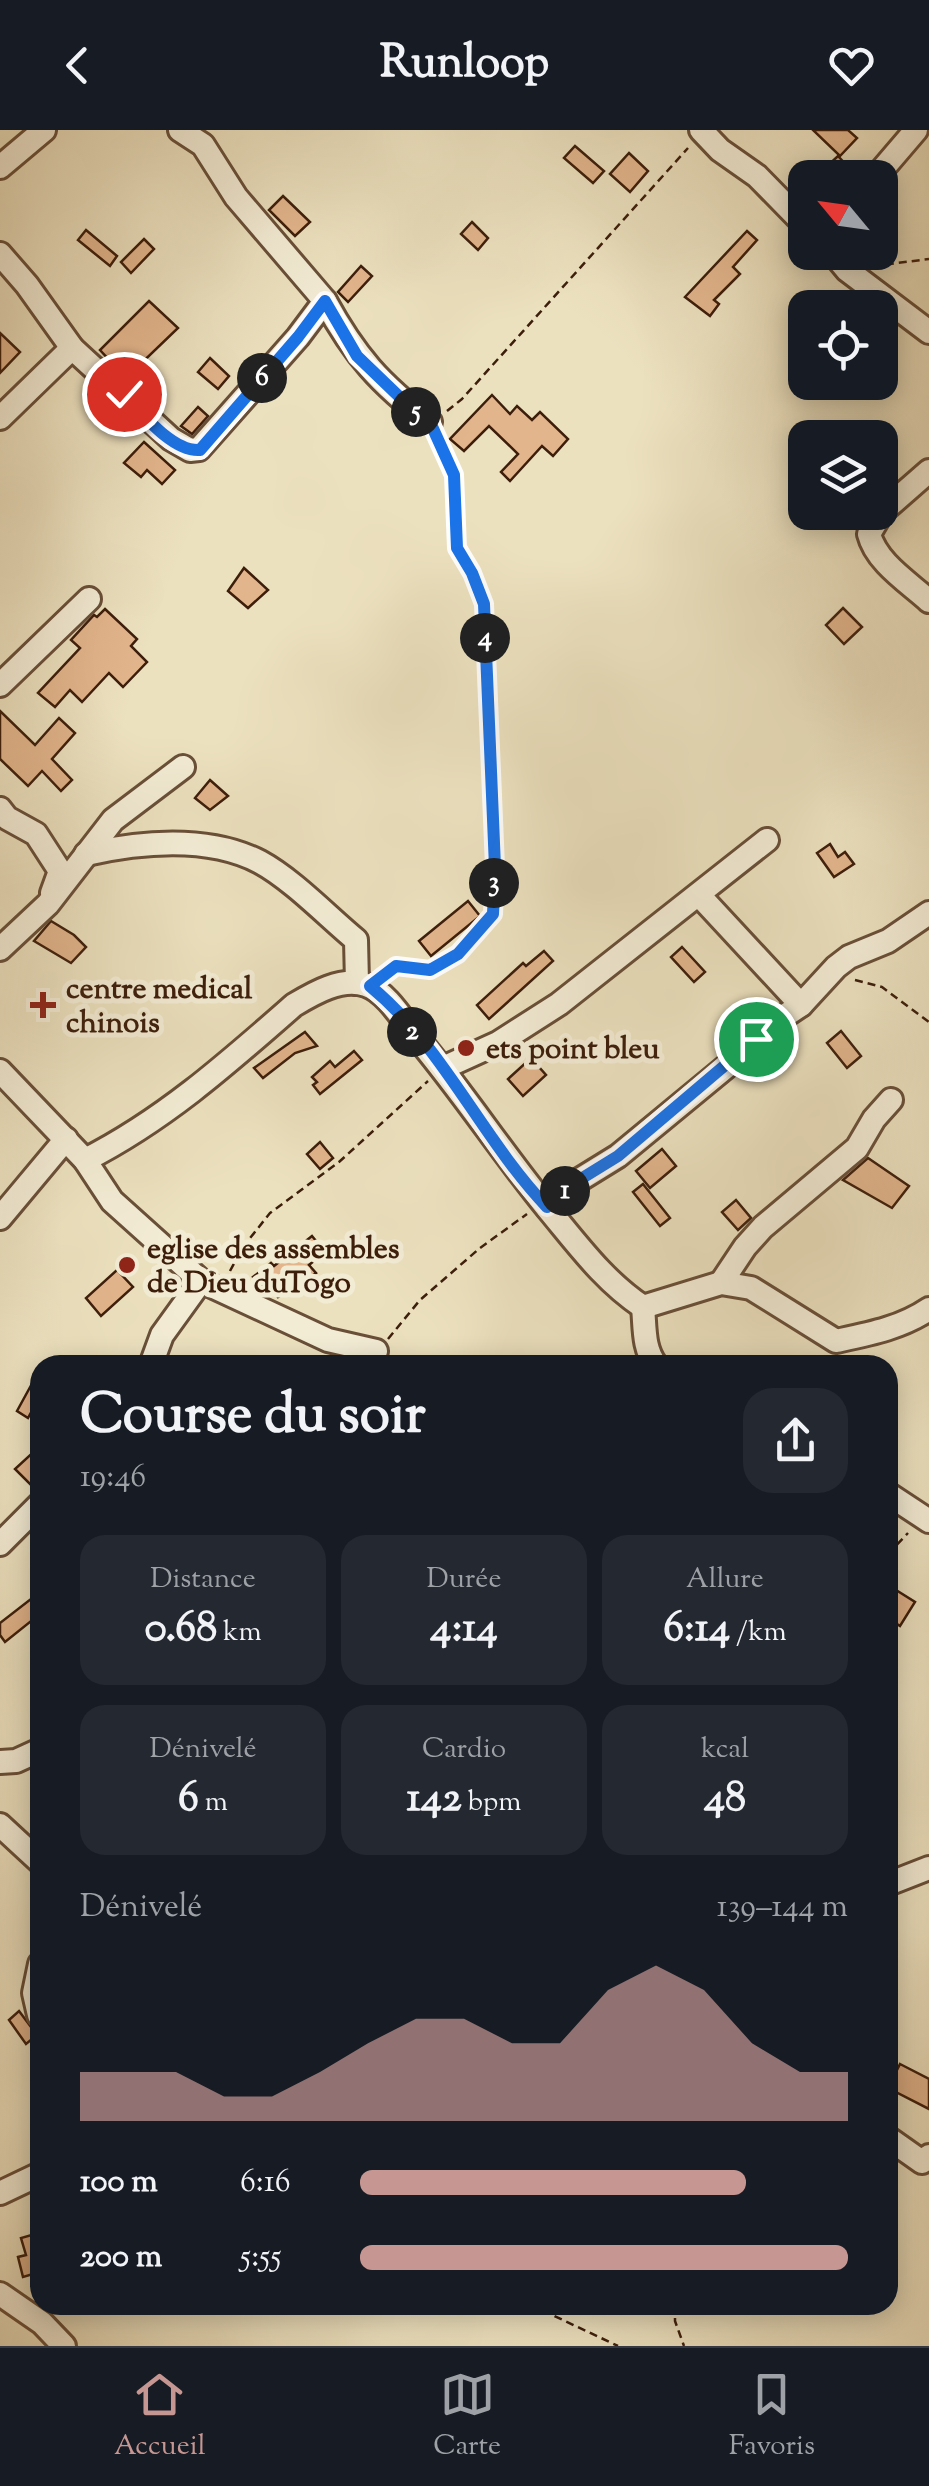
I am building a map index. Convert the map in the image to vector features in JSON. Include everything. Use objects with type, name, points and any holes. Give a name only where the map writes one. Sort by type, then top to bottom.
[{"type":"street","points":[[0,167],[44,130]]},
{"type":"street","points":[[180,130],[203,145],[236,197],[325,301],[357,356],[430,422]]},
{"type":"street","points":[[890,160],[916,130]]},
{"type":"street","points":[[702,131],[788,208]]},
{"type":"street","points":[[0,254],[72,348],[171,439],[190,450],[200,450],[325,301]]},
{"type":"street","points":[[850,270],[929,332]]},
{"type":"street","points":[[0,418],[72,348]]},
{"type":"street","points":[[929,471],[882,512],[869,534],[872,546],[886,563],[929,601]]},
{"type":"street","points":[[0,685],[89,599]]},
{"type":"street","points":[[0,949],[48,904],[113,820],[184,767]]},
{"type":"street","points":[[0,809],[7,818],[36,834],[60,870],[48,904]]},
{"type":"street","points":[[442,1068],[498,1043],[559,1004],[767,840]]},
{"type":"street","points":[[86,854],[127,845],[208,846],[260,862],[356,940],[363,984]]},
{"type":"street","points":[[700,896],[801,1006]]},
{"type":"street","points":[[542,1202],[618,1156],[774,1023],[801,1006],[849,957],[888,941],[929,913]]},
{"type":"street","points":[[85,1160],[133,1136],[172,1108],[314,993],[363,984],[385,998],[597,1269],[644,1308],[648,1355]]},
{"type":"street","points":[[0,1070],[85,1160],[112,1202],[201,1280],[328,1340],[376,1351]]},
{"type":"street","points":[[721,1283],[744,1247],[856,1148],[891,1100]]},
{"type":"street","points":[[5,1206],[66,1139]]},
{"type":"street","points":[[155,1355],[162,1335],[201,1280]]},
{"type":"street","points":[[644,1308],[721,1283],[751,1288],[837,1352],[912,1321],[929,1309]]},
{"type":"street","points":[[898,1501],[926,1519]]},
{"type":"street","points":[[0,1544],[30,1514]]},
{"type":"street","points":[[0,1762],[30,1754]]},
{"type":"street","points":[[0,1825],[30,1853]]},
{"type":"street","points":[[898,1880],[929,1868]]},
{"type":"street","points":[[898,2144],[927,2162]]},
{"type":"street","points":[[0,2193],[30,2179]]},
{"type":"street","points":[[0,2294],[30,2315]]},
{"type":"street","points":[[30,2315],[64,2346]]},
{"type":"path","points":[[363,984],[396,966],[430,970],[458,954],[493,914],[495,867],[484,604],[457,548],[454,475],[430,422],[462,400],[702,131]]},
{"type":"path","points":[[898,259],[929,258]]},
{"type":"path","points":[[829,974],[882,987],[929,1022]]},
{"type":"path","points":[[201,1280],[227,1276],[270,1213],[339,1162],[442,1068]]},
{"type":"path","points":[[376,1351],[420,1300],[542,1202]]},
{"type":"path","points":[[898,1545],[926,1519]]},
{"type":"path","points":[[552,2315],[614,2345]]},
{"type":"path","points":[[676,2315],[684,2346]]},
{"type":"building","points":[[813,130],[848,130],[857,138],[840,156]]},
{"type":"building","points":[[575,146],[604,171],[593,183],[564,158]]},
{"type":"building","points":[[629,153],[648,171],[630,192],[610,174]]},
{"type":"building","points":[[283,196],[310,222],[295,236],[269,210]]},
{"type":"building","points":[[472,222],[488,238],[478,250],[461,234]]},
{"type":"building","points":[[86,230],[117,256],[110,266],[78,240]]},
{"type":"building","points":[[747,231],[757,240],[733,267],[740,274],[714,300],[719,304],[710,316],[685,297]]},
{"type":"building","points":[[144,239],[154,249],[131,273],[121,262]]},
{"type":"building","points":[[361,266],[372,276],[348,302],[338,292]]},
{"type":"building","points":[[149,301],[178,328],[126,378],[100,350]]},
{"type":"building","points":[[0,333],[20,352],[0,373]]},
{"type":"building","points":[[210,358],[229,376],[218,389],[198,372]]},
{"type":"building","points":[[492,395],[510,414],[517,406],[532,420],[540,412],[568,439],[553,456],[542,446],[510,481],[501,472],[518,454],[489,426],[464,451],[450,439]]},
{"type":"building","points":[[198,407],[208,416],[192,434],[181,426]]},
{"type":"building","points":[[144,442],[175,470],[162,484],[147,470],[141,477],[124,463]]},
{"type":"building","points":[[244,568],[268,590],[248,608],[228,591]]},
{"type":"building","points":[[843,608],[862,627],[844,644],[826,625]]},
{"type":"building","points":[[105,609],[137,639],[131,646],[147,662],[123,687],[109,673],[82,702],[70,690],[55,707],[38,693],[80,648],[71,640]]},
{"type":"building","points":[[0,711],[35,745],[59,718],[75,733],[52,759],[72,780],[61,791],[42,771],[28,786],[0,759]]},
{"type":"building","points":[[210,780],[228,796],[210,810],[195,798]]},
{"type":"building","points":[[830,844],[838,857],[845,852],[854,864],[834,877],[817,853]]},
{"type":"building","points":[[468,901],[480,916],[431,956],[419,941]]},
{"type":"building","points":[[51,921],[86,947],[71,963],[34,941]]},
{"type":"building","points":[[682,947],[705,972],[694,982],[671,957]]},
{"type":"building","points":[[544,951],[553,961],[489,1019],[477,1005],[523,963],[526,966]]},
{"type":"building","points":[[841,1031],[861,1056],[847,1068],[827,1043]]},
{"type":"building","points":[[305,1032],[317,1046],[295,1053],[263,1078],[254,1068]]},
{"type":"building","points":[[354,1051],[362,1060],[320,1094],[312,1077],[330,1061],[335,1067]]},
{"type":"building","points":[[531,1058],[546,1075],[523,1096],[508,1079]]},
{"type":"building","points":[[320,1142],[333,1158],[320,1169],[307,1154]]},
{"type":"building","points":[[662,1149],[676,1166],[650,1188],[636,1171]]},
{"type":"building","points":[[868,1158],[909,1186],[892,1208],[843,1180]]},
{"type":"building","points":[[643,1184],[670,1218],[660,1226],[633,1192]]},
{"type":"building","points":[[736,1200],[751,1218],[738,1230],[722,1212]]},
{"type":"building","points":[[312,1236],[325,1252],[309,1265],[316,1273],[278,1297],[267,1283],[261,1287],[253,1277]]},
{"type":"building","points":[[117,1270],[133,1287],[101,1316],[86,1298]]},
{"type":"building","points":[[30,1387],[28,1418],[17,1411]]},
{"type":"building","points":[[30,1455],[30,1484],[15,1469]]},
{"type":"building","points":[[898,1591],[915,1602],[898,1625]]},
{"type":"building","points":[[30,1600],[30,1622],[5,1642],[0,1635],[0,1623]]},
{"type":"building","points":[[19,2011],[30,2026],[30,2041],[26,2044],[9,2020]]},
{"type":"building","points":[[900,2064],[929,2079],[929,2109],[898,2093]]},
{"type":"building","points":[[30,2235],[30,2275],[23,2277],[18,2257],[26,2255],[21,2238]]},
{"type":"place","name":"centre medical chinois","points":[[43,1005]]},
{"type":"place","name":"ets point bleu","points":[[466,1048]]},
{"type":"place","name":"eglise des assembles de Dieu duTogo","points":[[127,1265]]},
{"type":"route","points":[[124,394],[178,444],[200,450],[325,301],[357,356],[430,422],[439,439],[454,475],[457,548],[484,604],[495,867],[493,914],[458,954],[430,970],[396,966],[370,986],[385,998],[442,1068],[547,1207],[571,1185],[618,1156],[756,1039]]}]
